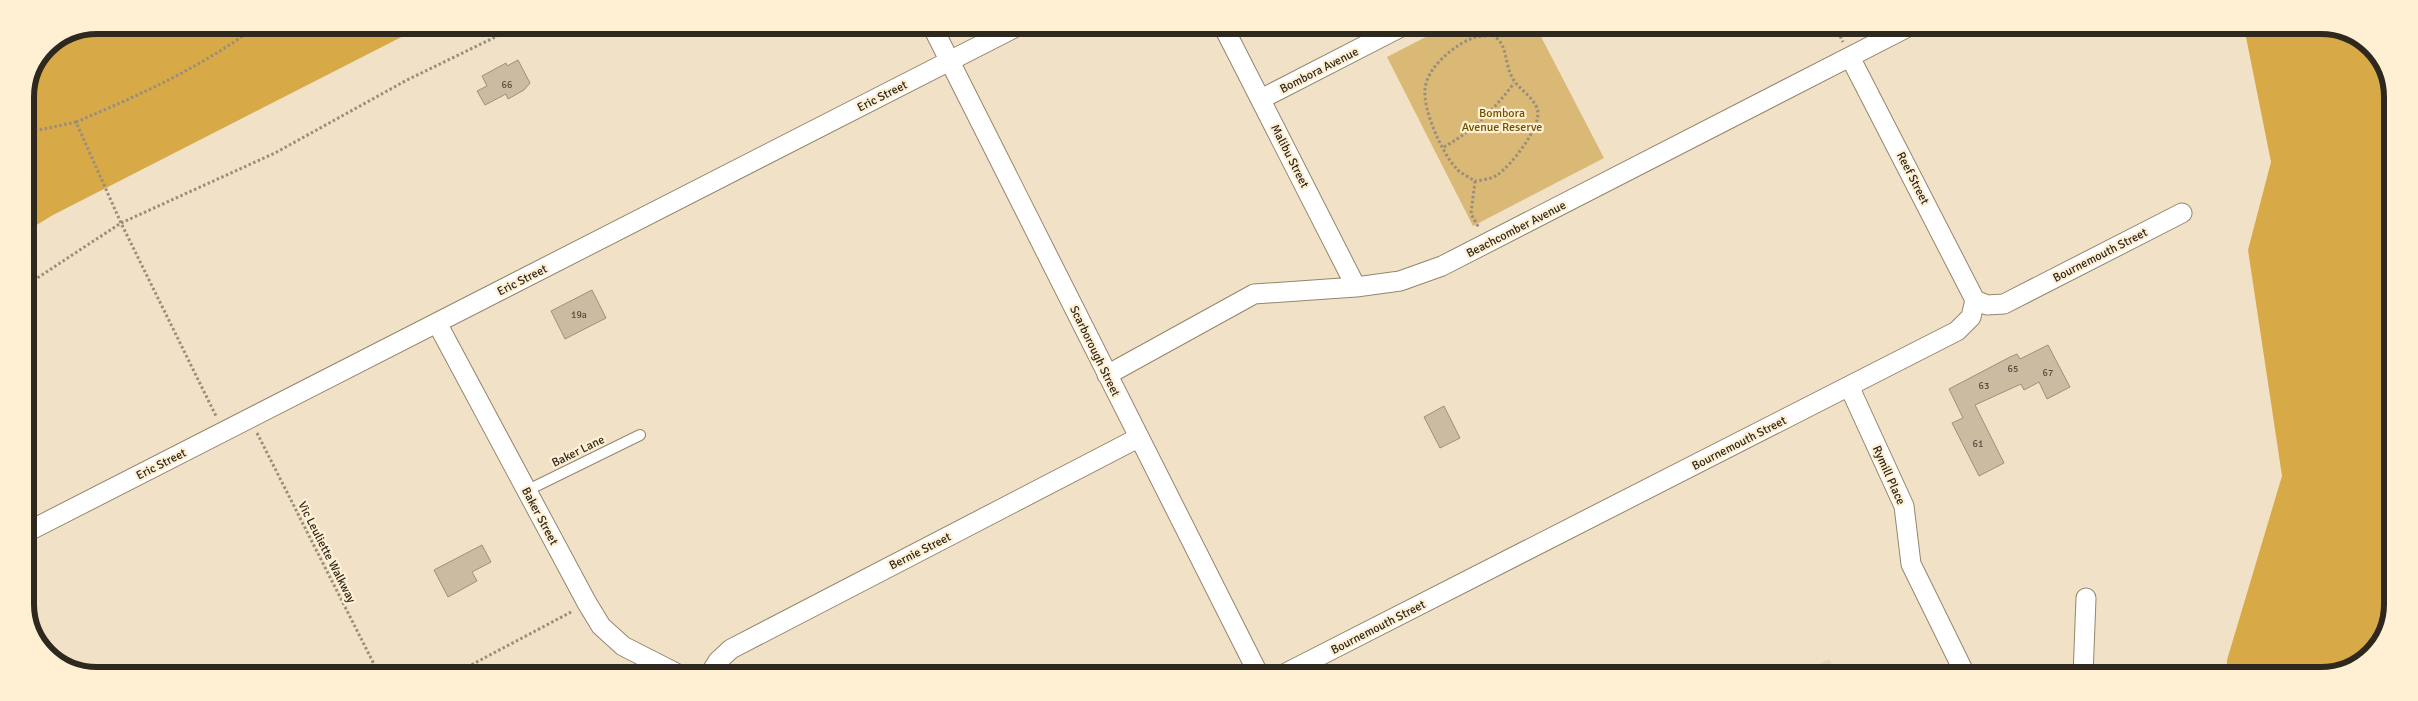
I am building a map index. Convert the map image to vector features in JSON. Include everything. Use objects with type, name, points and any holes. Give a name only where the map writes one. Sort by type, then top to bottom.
[{"type":"street","name":"Scarborough Street","points":[[936,34],[1254,667]]},
{"type":"street","name":"Eric Street","points":[[34,528],[1002,34]]},
{"type":"street","name":"Malibu Street","points":[[1227,34],[1356,287]]},
{"type":"street","name":"Bombora Avenue","points":[[1261,99],[1387,34]]},
{"type":"street","name":"Beachcomber Avenue","points":[[1107,375],[1254,294],[1356,287],[1400,281],[1442,266],[1894,34]]},
{"type":"street","name":"Reef Street","points":[[1850,57],[1976,300]]},
{"type":"street","name":"Bournemouth Street","points":[[1298,667],[1957,331],[1971,317],[1976,300],[1987,305],[2004,304],[2182,213]]},
{"type":"street","name":"Baker Street","points":[[437,324],[587,603],[602,626],[623,646],[664,667]]},
{"type":"street","name":"Rymill Place","points":[[1849,386],[1904,506],[1911,564],[1962,667]]},
{"type":"street","name":"Bernie Street","points":[[714,667],[731,649],[1138,438]]},
{"type":"street","points":[[2083,667],[2086,598]]},
{"type":"lane","name":"Baker Lane","points":[[526,490],[640,435]]},
{"type":"path","points":[[34,131],[76,122],[140,96],[225,50],[246,34]]},
{"type":"path","points":[[34,280],[121,223],[275,153],[407,80],[503,34]]},
{"type":"path","points":[[1492,35],[1500,40],[1504,47],[1507,67],[1514,83],[1531,98],[1538,109],[1537,122],[1531,135],[1514,158],[1497,175],[1475,181],[1456,168],[1444,147],[1428,112],[1425,89],[1437,64],[1456,48],[1474,38],[1492,35]]},
{"type":"path","points":[[1444,147],[1465,136],[1504,97],[1514,83]]},
{"type":"path","points":[[76,122],[121,223],[224,432]]},
{"type":"path","points":[[1475,181],[1471,214],[1488,244]]},
{"type":"path","name":"Vic Leuliette Walkway","points":[[260,439],[375,667]]},
{"type":"path","points":[[467,667],[587,603]]},
{"type":"shaded area","points":[[97,34],[407,34],[53,215],[34,227],[34,97],[35,85],[44,62],[62,44],[85,35]]},
{"type":"shaded area","points":[[2245,34],[2329,34],[2353,42],[2369,55],[2374,62],[2383,85],[2384,93],[2384,612],[2379,628],[2369,646],[2349,661],[2333,666],[2227,667],[2227,660],[2282,476],[2248,250],[2271,162]]},
{"type":"shaded area","points":[[1829,659],[1833,667],[1814,667]]},
{"type":"green space","name":"Bombora Avenue Reserve","points":[[1432,34],[1540,34],[1604,158],[1473,226],[1387,57]]},
{"type":"building","points":[[518,60],[530,83],[524,90],[508,99],[506,94],[485,105],[477,91],[487,86],[482,76],[506,63],[507,66]]},
{"type":"building","points":[[592,290],[606,318],[565,339],[551,311]]},
{"type":"building","points":[[2048,345],[2070,387],[2047,399],[2039,382],[2024,390],[2021,384],[1975,405],[2004,463],[1979,476],[1952,423],[1963,418],[1949,389],[2010,357],[2017,354],[2020,359]]},
{"type":"building","points":[[1444,406],[1460,438],[1440,448],[1424,417]]},
{"type":"building","points":[[482,545],[491,562],[472,572],[477,581],[448,597],[434,570]]}]
